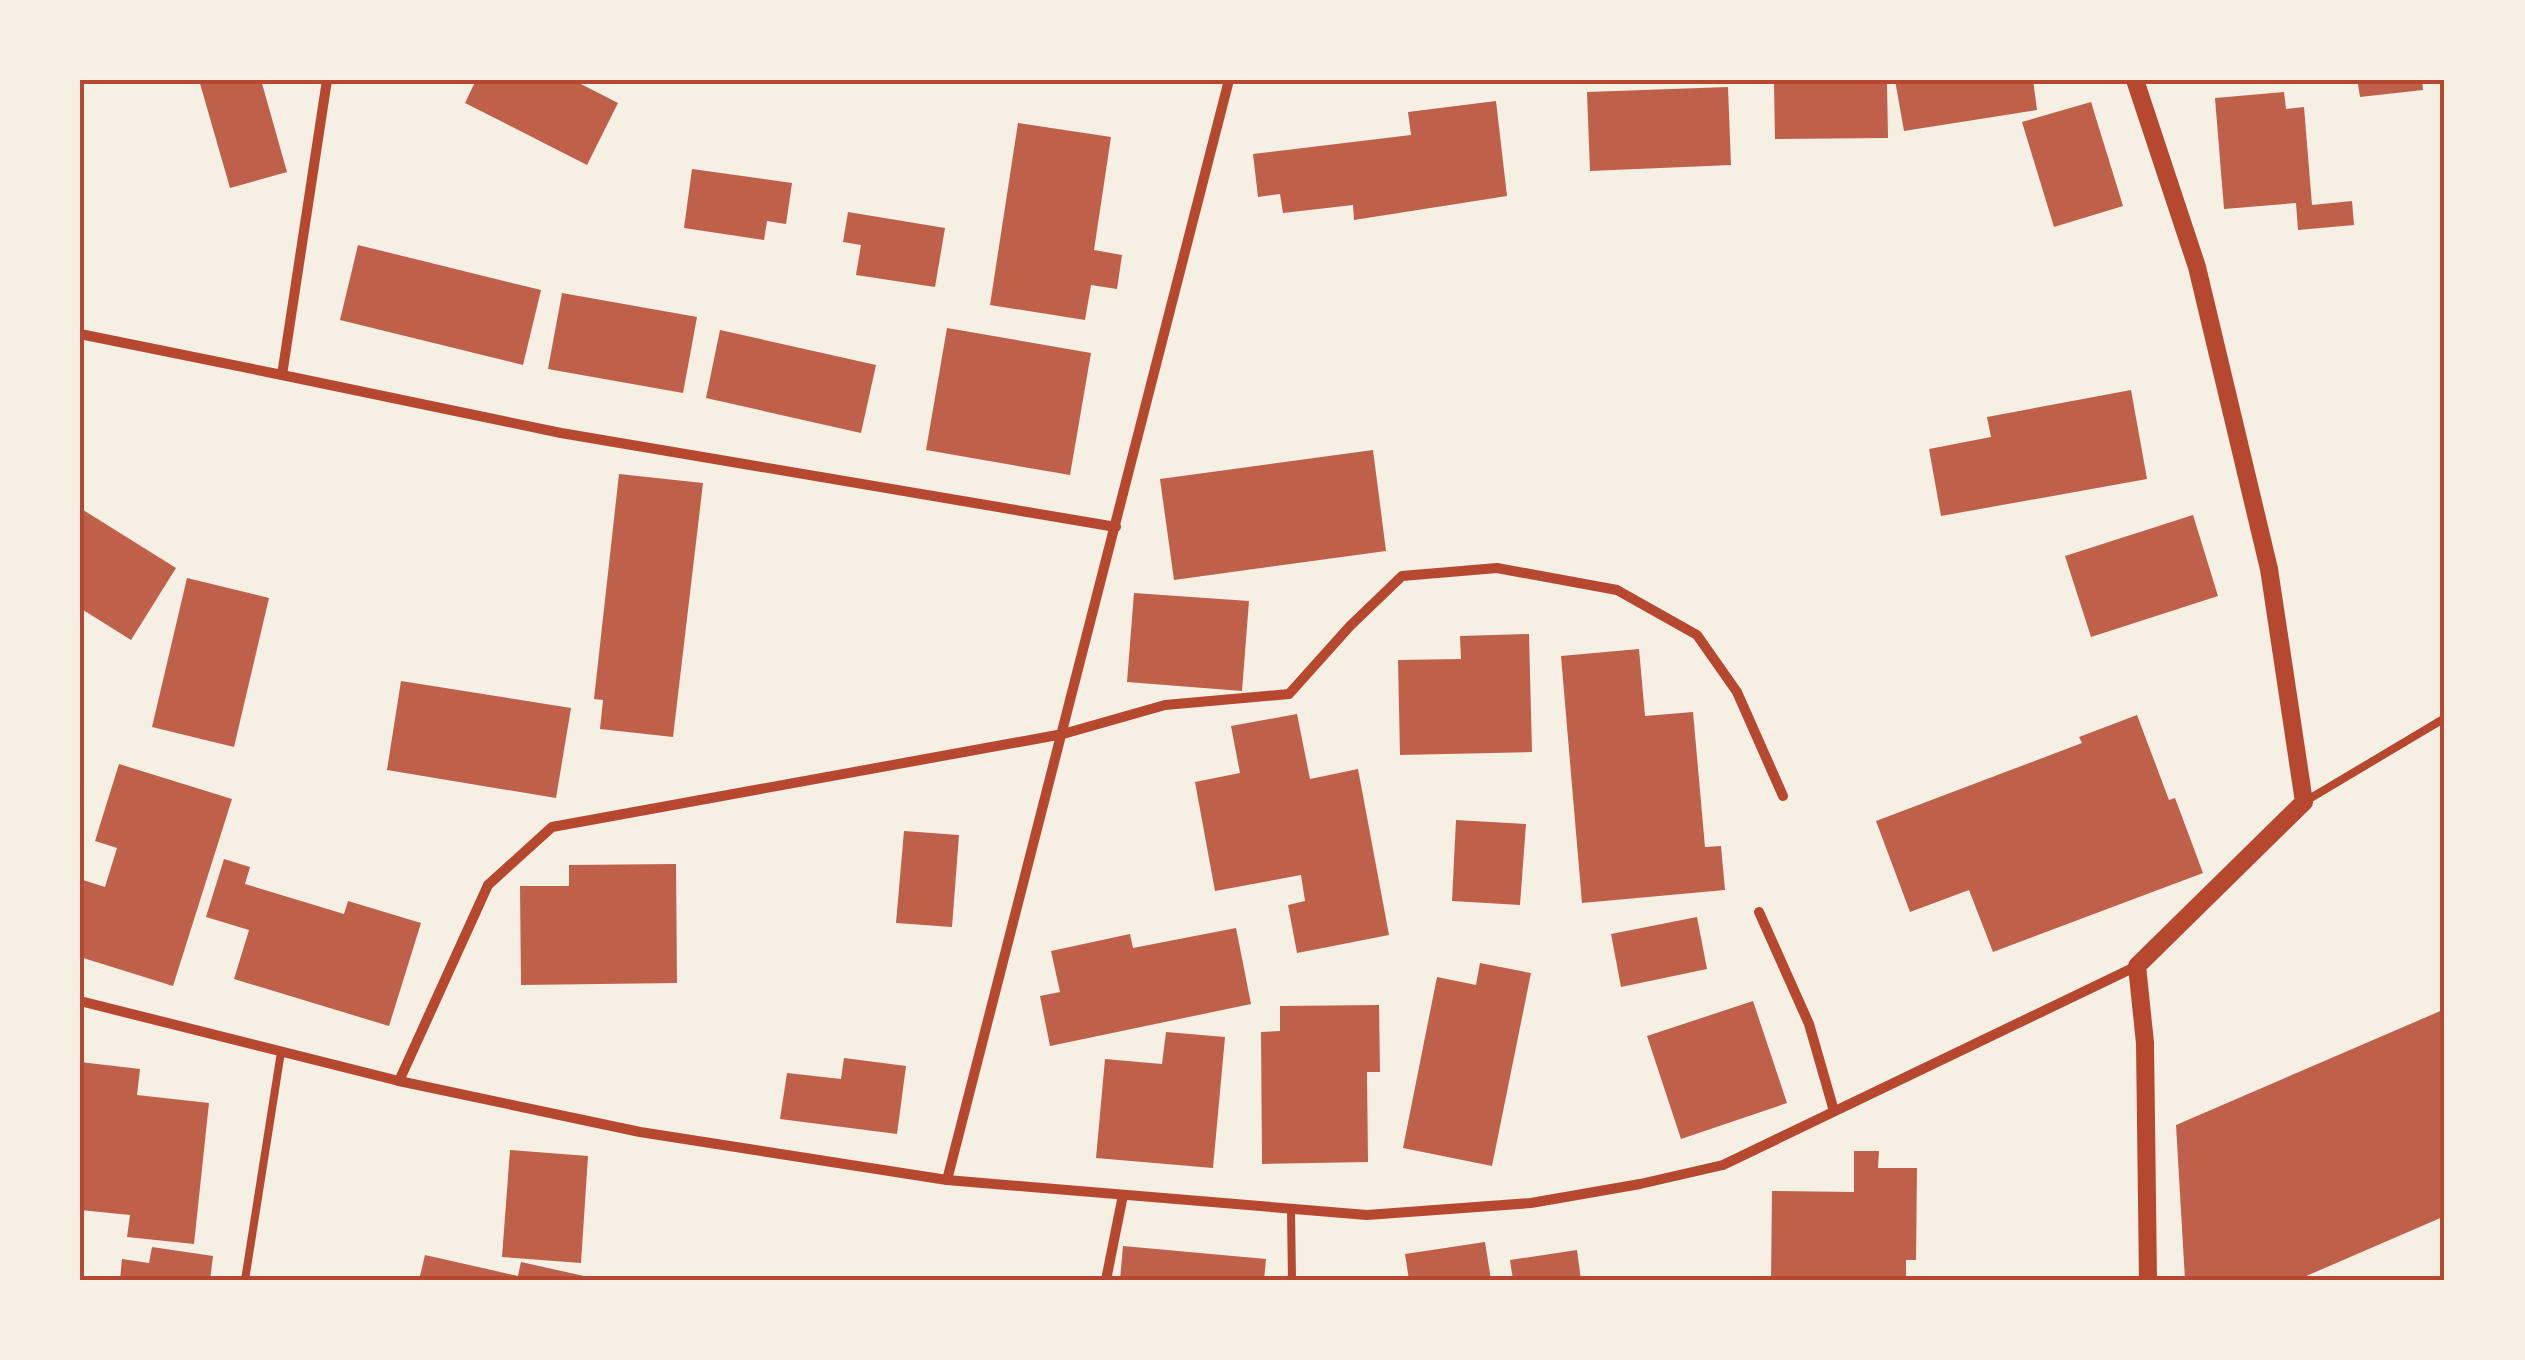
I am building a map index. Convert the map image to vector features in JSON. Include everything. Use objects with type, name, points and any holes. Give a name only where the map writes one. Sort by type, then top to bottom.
[{"type":"street","points":[[282,375],[327,80]]},
{"type":"street","points":[[948,1180],[1229,80]]},
{"type":"street","points":[[80,1000],[399,1081],[640,1132],[948,1180],[1386,1214],[1531,1203],[1723,1165],[2137,966],[2304,802],[2269,569],[2197,267],[2134,80]]},
{"type":"street","points":[[80,334],[561,433],[1116,527]]},
{"type":"street","points":[[399,1081],[488,885],[552,828],[1062,734],[1165,704],[1289,694],[1402,576],[1497,568],[1616,590],[1698,635],[1737,692],[1783,796]]},
{"type":"street","points":[[1760,912],[1809,1024],[1834,1111]]},
{"type":"street","points":[[2137,966],[2144,1043],[2148,1280]]},
{"type":"street","points":[[1106,1280],[1122,1195]]},
{"type":"lane","points":[[2304,802],[2445,718]]},
{"type":"lane","points":[[245,1280],[282,1052]]},
{"type":"lane","points":[[1291,1209],[1292,1280]]},
{"type":"building","points":[[199,80],[261,80],[287,172],[230,188]]},
{"type":"building","points":[[476,80],[573,80],[618,103],[587,165],[465,103]]},
{"type":"building","points":[[1895,80],[2033,80],[2037,110],[1904,131]]},
{"type":"building","points":[[2422,80],[2423,90],[2360,97],[2358,84]]},
{"type":"building","points":[[1887,83],[1888,138],[1775,139],[1774,84]]},
{"type":"building","points":[[1728,87],[1731,165],[1590,171],[1587,92]]},
{"type":"building","points":[[2284,92],[2286,109],[2304,107],[2312,205],[2352,201],[2354,225],[2298,230],[2296,203],[2224,209],[2215,98]]},
{"type":"building","points":[[1496,101],[1507,196],[1354,220],[1353,205],[1283,213],[1280,194],[1258,197],[1253,154],[1411,135],[1408,112]]},
{"type":"building","points":[[2091,102],[2123,206],[2054,227],[2022,122]]},
{"type":"building","points":[[1018,123],[1111,137],[1094,250],[1122,255],[1117,289],[1091,285],[1085,320],[990,305]]},
{"type":"building","points":[[692,169],[792,183],[786,224],[767,221],[764,240],[684,228]]},
{"type":"building","points":[[848,212],[945,228],[935,287],[856,275],[861,245],[843,242]]},
{"type":"building","points":[[358,245],[541,290],[523,365],[340,320]]},
{"type":"building","points":[[562,293],[697,317],[683,393],[548,369]]},
{"type":"building","points":[[947,328],[1091,353],[1070,475],[926,450]]},
{"type":"building","points":[[720,330],[876,365],[861,433],[706,398]]},
{"type":"building","points":[[2131,390],[2147,479],[1941,516],[1929,449],[1991,437],[1987,417]]},
{"type":"building","points":[[1373,450],[1386,551],[1174,580],[1160,479]]},
{"type":"building","points":[[619,474],[703,483],[673,737],[600,729],[603,700],[594,699]]},
{"type":"building","points":[[80,508],[176,568],[131,640],[80,608]]},
{"type":"building","points":[[2193,515],[2218,596],[2091,637],[2065,556]]},
{"type":"building","points":[[187,578],[269,598],[234,747],[152,727]]},
{"type":"building","points":[[1134,593],[1249,601],[1242,691],[1127,682]]},
{"type":"building","points":[[1529,634],[1532,752],[1400,755],[1398,660],[1461,659],[1460,636]]},
{"type":"building","points":[[1639,649],[1645,716],[1693,712],[1705,847],[1721,846],[1725,890],[1582,903],[1561,656]]},
{"type":"building","points":[[401,681],[571,708],[556,798],[387,770]]},
{"type":"building","points":[[1297,714],[1310,779],[1358,769],[1389,935],[1297,953],[1288,905],[1305,901],[1301,875],[1215,891],[1195,782],[1240,773],[1231,726]]},
{"type":"building","points":[[2137,715],[2169,800],[2175,798],[2203,873],[1993,952],[1969,890],[1910,912],[1876,821],[2082,743],[2079,737]]},
{"type":"building","points":[[119,764],[232,799],[173,986],[80,957],[80,879],[105,887],[117,848],[95,841]]},
{"type":"building","points":[[1456,820],[1526,824],[1520,905],[1452,901]]},
{"type":"building","points":[[904,831],[959,835],[952,927],[896,923]]},
{"type":"building","points":[[224,859],[250,867],[245,884],[344,914],[348,901],[421,923],[389,1026],[234,979],[249,930],[206,917]]},
{"type":"building","points":[[676,864],[677,983],[521,985],[520,886],[569,886],[569,865]]},
{"type":"building","points":[[1697,917],[1707,969],[1621,987],[1611,934]]},
{"type":"building","points":[[1236,928],[1251,1004],[1050,1046],[1040,996],[1060,992],[1051,951],[1130,934],[1133,948]]},
{"type":"building","points":[[1480,963],[1531,973],[1492,1166],[1403,1148],[1437,977],[1476,985]]},
{"type":"building","points":[[1753,1001],[1787,1103],[1681,1139],[1647,1036]]},
{"type":"building","points":[[1379,1005],[1380,1072],[1367,1072],[1368,1162],[1262,1164],[1261,1032],[1280,1031],[1280,1006]]},
{"type":"building","points":[[2445,1009],[2445,1216],[2297,1280],[2185,1280],[2176,1125]]},
{"type":"building","points":[[1166,1032],[1225,1037],[1213,1168],[1096,1158],[1105,1059],[1162,1064]]},
{"type":"building","points":[[844,1058],[906,1066],[897,1134],[780,1119],[787,1073],[841,1079]]},
{"type":"building","points":[[80,1062],[140,1069],[137,1095],[209,1103],[194,1244],[127,1237],[130,1215],[80,1210]]},
{"type":"building","points":[[510,1150],[588,1156],[581,1263],[502,1257]]},
{"type":"building","points":[[1854,1151],[1879,1151],[1878,1168],[1917,1168],[1916,1260],[1906,1260],[1906,1280],[1771,1280],[1772,1191],[1854,1192]]},
{"type":"building","points":[[1485,1242],[1491,1280],[1409,1280],[1405,1254]]},
{"type":"building","points":[[1123,1246],[1266,1259],[1264,1280],[1120,1280]]},
{"type":"building","points":[[152,1247],[213,1256],[210,1280],[120,1280],[122,1259],[149,1263]]},
{"type":"building","points":[[1577,1250],[1581,1280],[1513,1280],[1510,1260]]},
{"type":"building","points":[[425,1255],[518,1276],[521,1262],[584,1276],[583,1280],[419,1280]]}]
